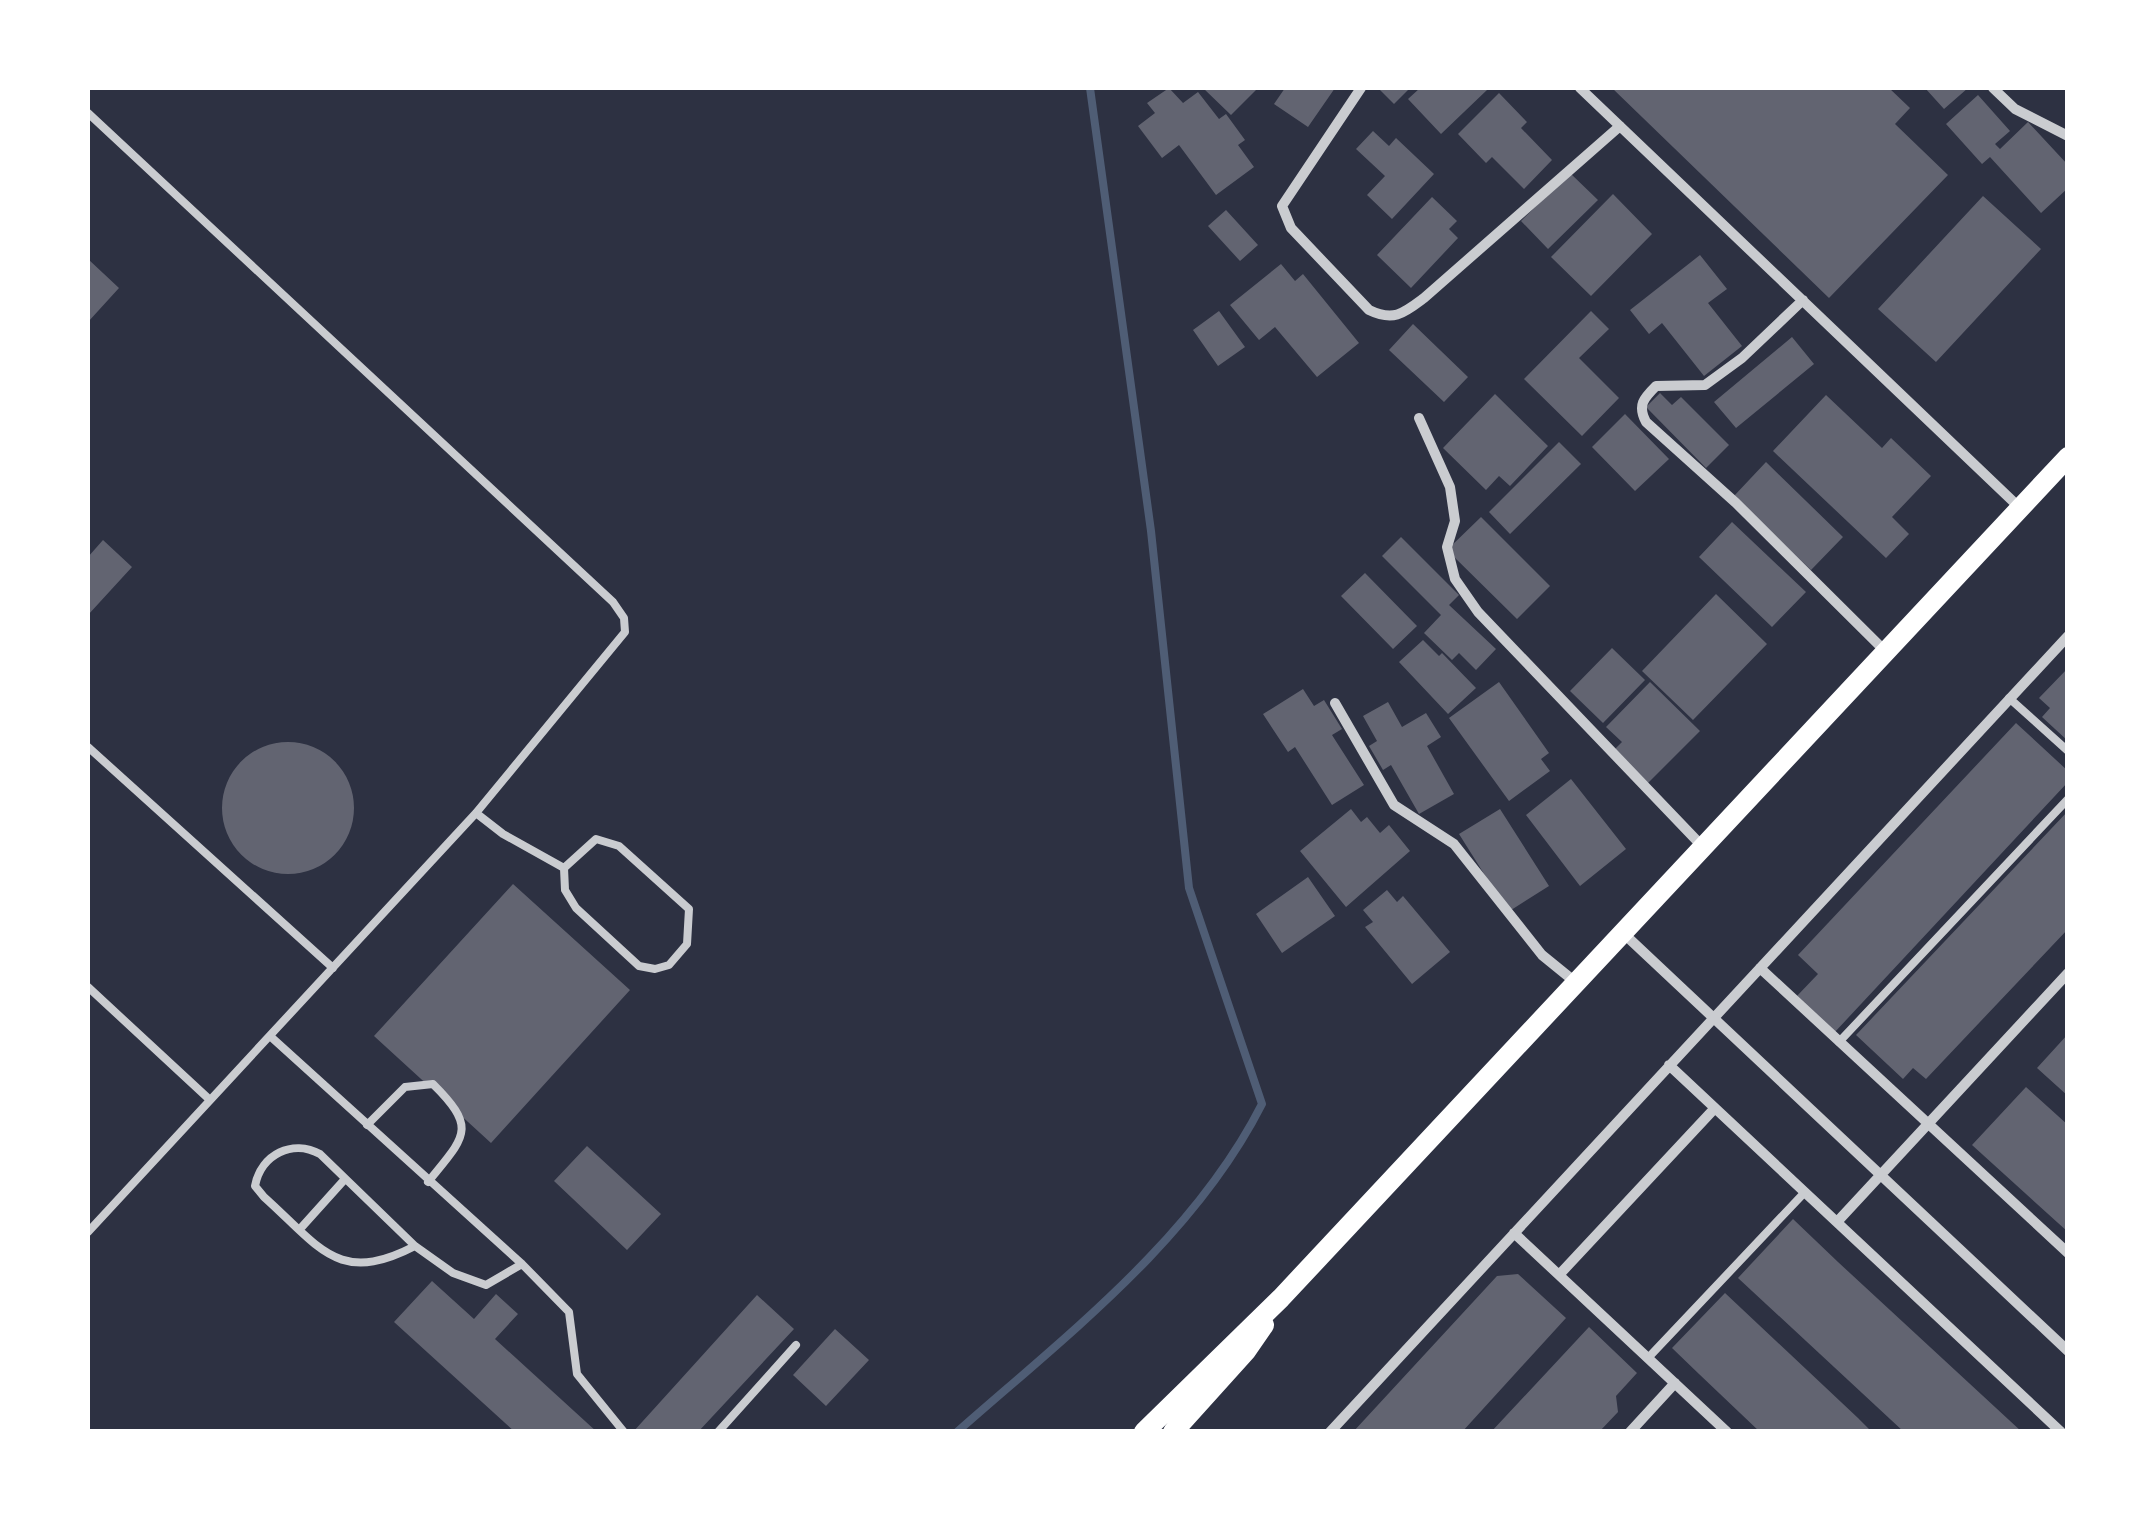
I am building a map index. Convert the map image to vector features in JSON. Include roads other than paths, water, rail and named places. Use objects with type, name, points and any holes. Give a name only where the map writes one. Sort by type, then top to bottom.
[{"type":"main road","points":[[1144,1432],[1281,1298],[1620,931],[2068,458]]},
{"type":"main road","points":[[1173,1432],[1246,1352],[1281,1298]]},
{"type":"street","points":[[1361,88],[1282,206],[1291,228],[1370,310],[1382,316],[1402,315],[1424,298],[1620,126]]},
{"type":"street","points":[[1580,88],[2020,508]]},
{"type":"street","points":[[1993,88],[2015,109],[2068,136]]},
{"type":"street","points":[[1802,300],[1742,358],[1704,385],[1656,386],[1642,400],[1640,411],[1646,422],[1736,503],[1885,651]]},
{"type":"street","points":[[1419,418],[1450,487],[1455,520],[1447,546],[1455,579],[1478,612],[1702,846]]},
{"type":"street","points":[[1330,1432],[2068,636]]},
{"type":"street","points":[[1335,703],[1394,804],[1454,844],[1542,954],[1574,981]]},
{"type":"street","points":[[1620,931],[2068,1351]]},
{"type":"street","points":[[1760,968],[2068,1253]]},
{"type":"street","points":[[1836,1222],[2068,972]]},
{"type":"street","points":[[1670,1065],[2061,1432]]},
{"type":"street","points":[[1560,1275],[1714,1108]]},
{"type":"street","points":[[1514,1233],[1727,1432]]},
{"type":"street","points":[[1630,1432],[1675,1383]]},
{"type":"lane","points":[[88,113],[613,602],[624,618],[626,632],[476,813],[88,1232]]},
{"type":"lane","points":[[2009,698],[2068,751]]},
{"type":"lane","points":[[88,747],[333,968]]},
{"type":"lane","points":[[1840,1042],[2068,799]]},
{"type":"lane","points":[[476,813],[503,834],[564,868]]},
{"type":"lane","points":[[596,839],[619,846],[690,909],[686,944],[669,965],[655,969],[639,966],[576,908],[565,890],[564,868],[596,839]]},
{"type":"lane","points":[[88,987],[210,1100]]},
{"type":"lane","points":[[270,1036],[522,1264],[569,1312],[578,1374],[624,1432]]},
{"type":"lane","points":[[367,1124],[404,1087],[433,1084],[461,1114],[462,1126],[454,1150],[428,1182]]},
{"type":"lane","points":[[415,1246],[366,1266],[329,1254],[255,1186],[266,1165],[292,1144],[305,1145],[415,1246],[453,1273],[486,1284],[522,1264]]},
{"type":"lane","points":[[300,1229],[345,1179]]},
{"type":"lane","points":[[1648,1358],[1805,1192]]},
{"type":"lane","points":[[718,1432],[796,1345]]},
{"type":"waterway","points":[[957,1432],[1126,1282],[1165,1241],[1234,1153],[1262,1104],[1189,888],[1151,531],[1090,88]]}]
